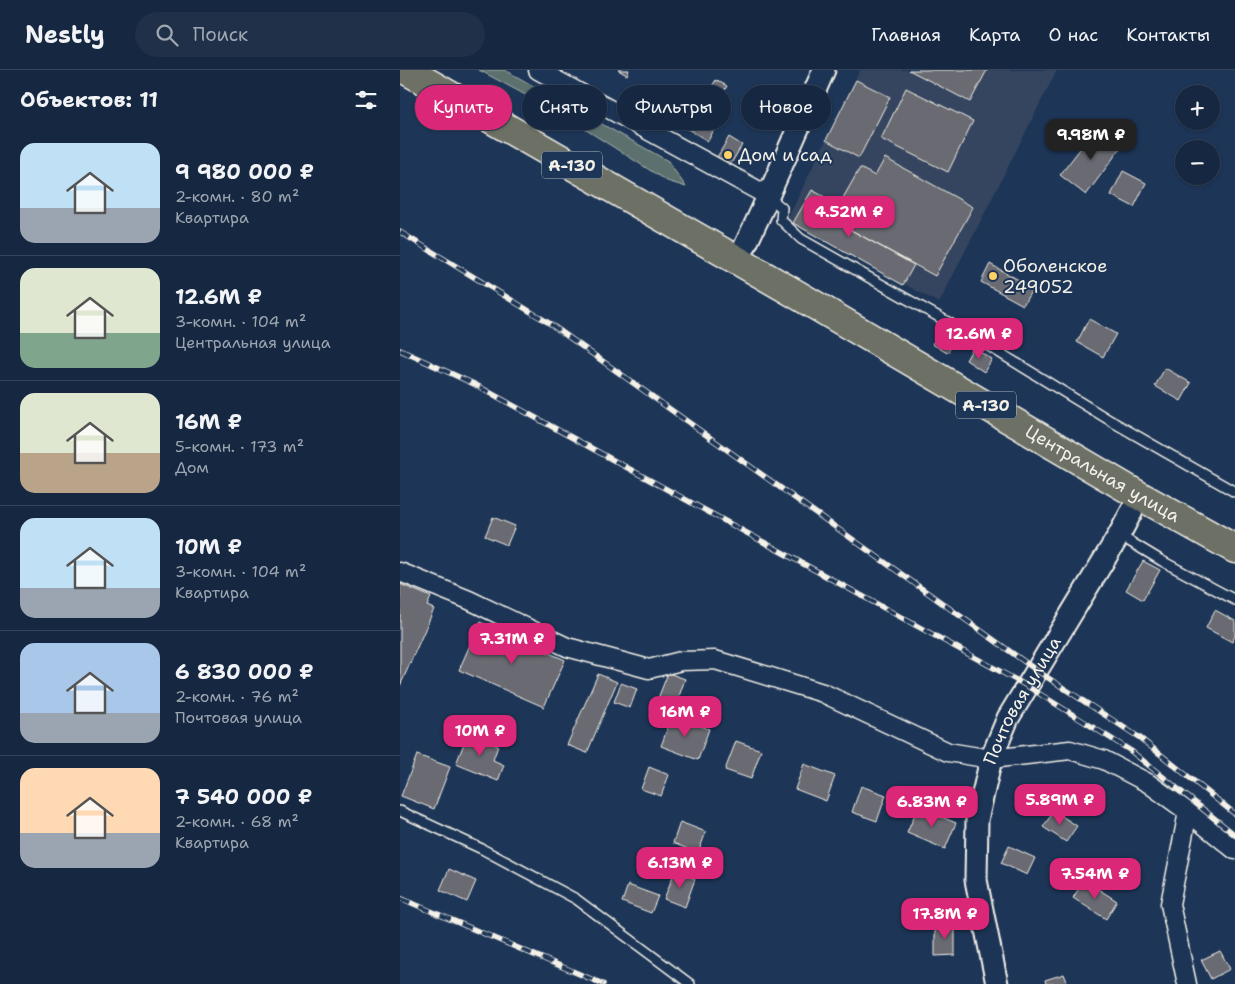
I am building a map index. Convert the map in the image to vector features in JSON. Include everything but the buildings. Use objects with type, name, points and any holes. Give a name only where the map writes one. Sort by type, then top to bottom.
[{"type":"main road","name":"А-130","points":[[406,70],[738,261]]},
{"type":"main road","name":"Центральная улица","points":[[738,261],[1140,496],[1235,549]]},
{"type":"street","points":[[539,70],[768,196]]},
{"type":"street","points":[[738,261],[824,70]]},
{"type":"street","name":"Почтовая улица","points":[[997,984],[976,880],[977,820],[991,759],[1008,718],[1140,496]]},
{"type":"street","points":[[400,572],[469,600],[567,648],[649,669],[682,661],[715,660],[823,693],[948,752],[991,759],[1070,750],[1104,760],[1148,783],[1235,850]]},
{"type":"street","points":[[1187,984],[1170,904],[1188,812]]},
{"type":"lane","points":[[768,196],[782,208],[781,220],[801,239],[969,334],[1111,421],[1235,492]]},
{"type":"lane","points":[[1119,534],[1162,562],[1235,600]]},
{"type":"lane","points":[[400,811],[482,849],[576,899],[690,984]]},
{"type":"shaded area","points":[[860,70],[1057,70],[939,303],[787,220]]},
{"type":"green space","points":[[479,70],[505,70],[532,85],[522,85],[522,93],[512,88],[512,85],[507,85]]},
{"type":"green space","points":[[607,127],[668,161],[686,187],[667,181],[586,130],[607,130]]},
{"type":"railway","points":[[400,232],[549,323],[1036,670],[1140,738],[1235,814]]},
{"type":"railway","points":[[400,350],[474,384],[1027,686],[1131,751],[1235,835]]},
{"type":"railway","points":[[400,898],[603,984]]},
{"type":"place","name":"Дом и сад","points":[[728,155]]},
{"type":"place","name":"Оболенское 249052","points":[[993,276]]}]
